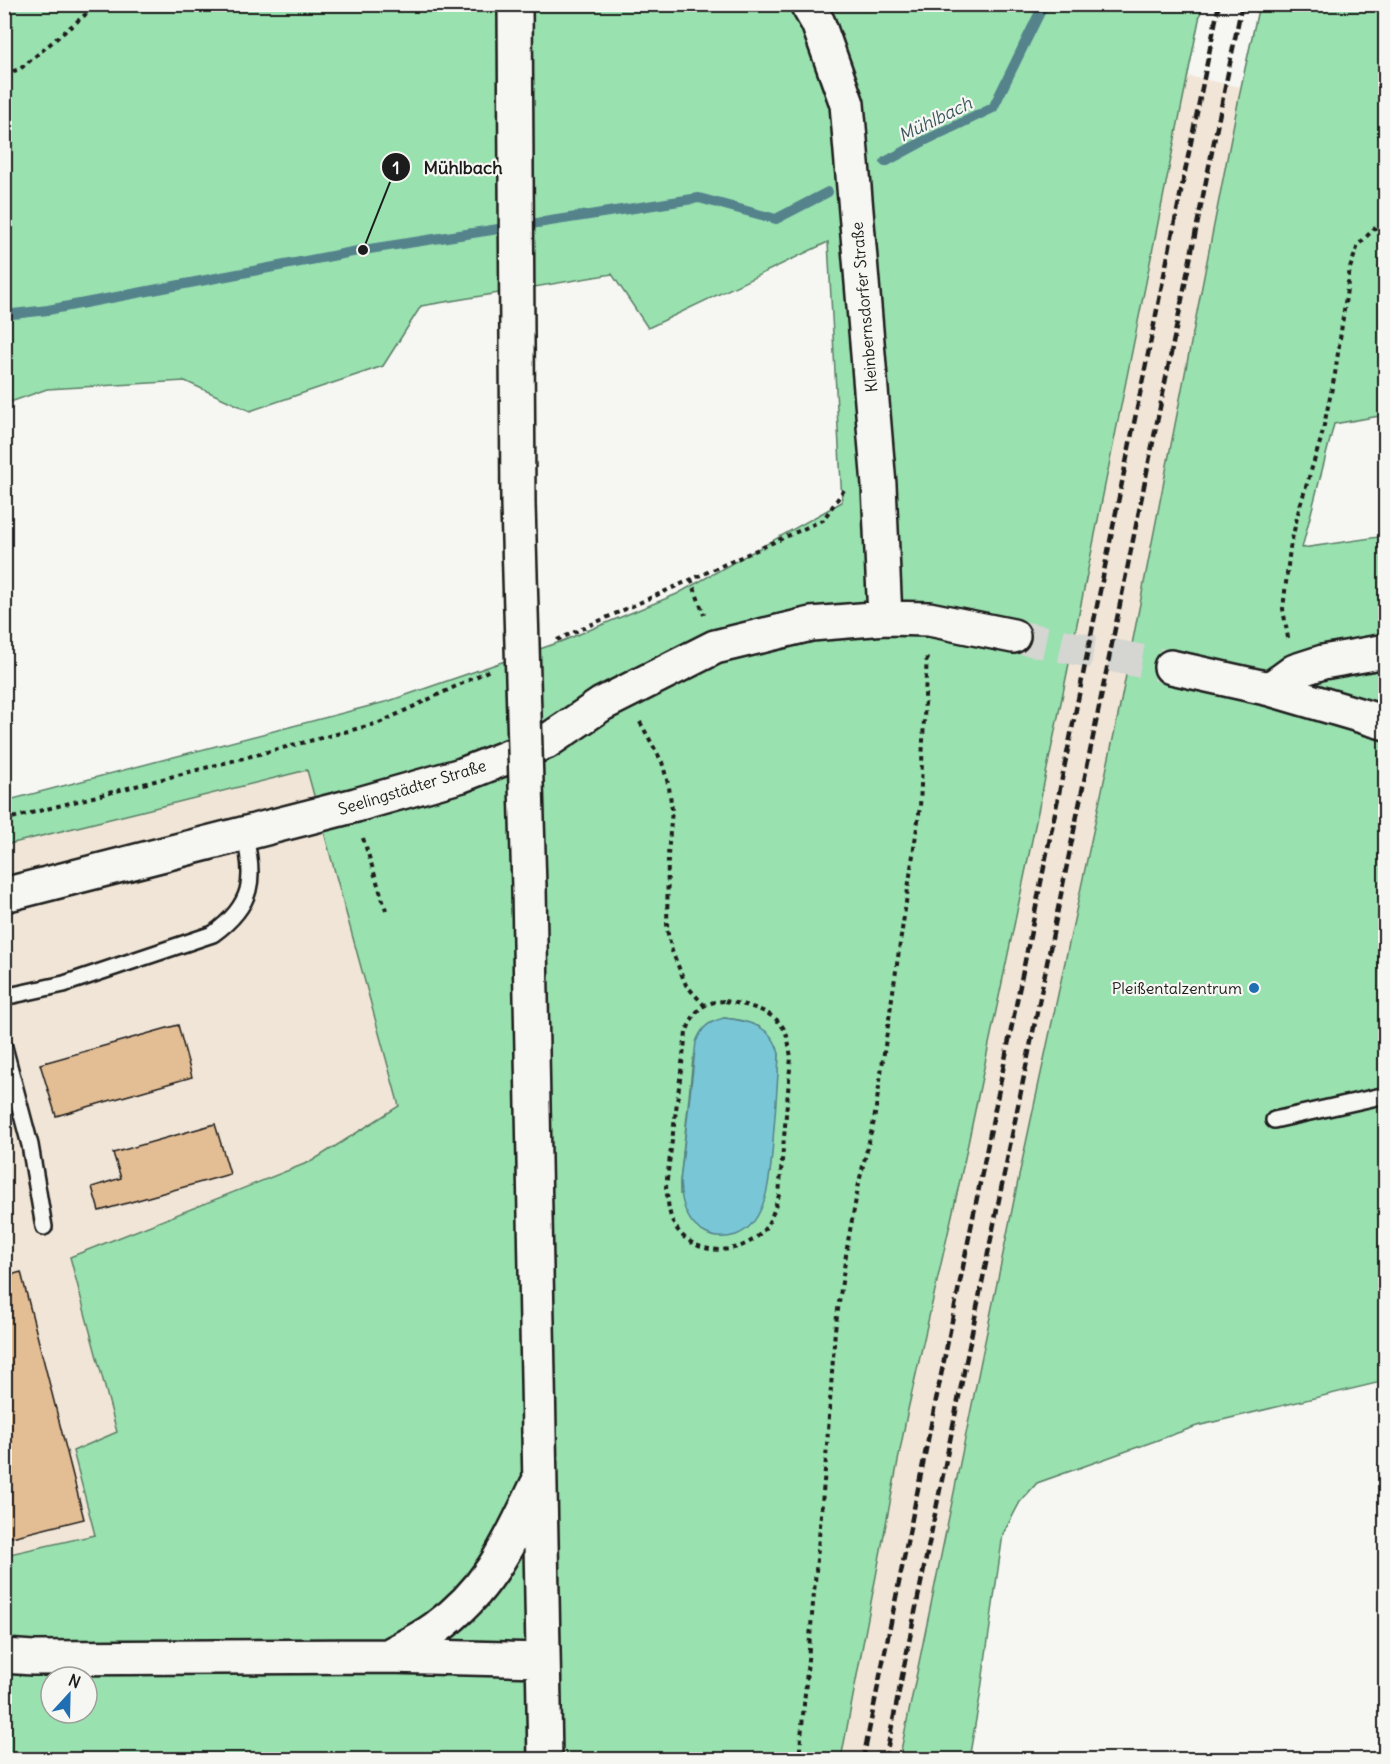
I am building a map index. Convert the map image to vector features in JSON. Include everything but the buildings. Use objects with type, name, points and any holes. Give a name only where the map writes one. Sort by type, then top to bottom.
[{"type":"main road","points":[[515,4],[518,505],[536,1186],[545,1760]]},
{"type":"main road","name":"Kleinbernsdorfer Straße","points":[[807,4],[818,23],[847,104],[879,485],[885,618]]},
{"type":"main road","name":"Seelingstädter Straße","points":[[4,895],[244,834],[462,775],[546,742],[623,692],[716,647],[811,624],[885,618],[929,619],[1012,636]]},
{"type":"main road","points":[[1283,680],[1323,662],[1386,651]]},
{"type":"main road","points":[[1170,667],[1283,680],[1386,723]]},
{"type":"main road","points":[[388,1656],[436,1629],[459,1610],[482,1586],[511,1540],[539,1481]]},
{"type":"main road","points":[[4,1656],[33,1658],[388,1656],[543,1660]]},
{"type":"lane","points":[[4,997],[64,984],[213,934],[230,922],[242,906],[249,887],[250,856],[244,834]]},
{"type":"lane","points":[[4,1047],[30,1145],[44,1227]]},
{"type":"lane","points":[[1274,1120],[1386,1095]]},
{"type":"path","points":[[4,74],[20,69],[98,4]]},
{"type":"path","points":[[1283,680],[1283,609],[1290,548],[1299,509],[1321,439],[1335,374],[1350,268],[1358,245],[1377,226],[1386,222]]},
{"type":"path","points":[[555,641],[823,520],[848,486],[879,485]]},
{"type":"path","points":[[799,1760],[826,1460],[835,1330],[850,1230],[874,1121],[920,807],[929,619]]},
{"type":"path","points":[[4,820],[379,723],[493,669]]},
{"type":"path","points":[[623,692],[662,762],[672,810],[668,855],[667,930],[672,951],[686,985],[704,1005]]},
{"type":"path","points":[[365,845],[386,910]]},
{"type":"path","points":[[725,1001],[768,1013],[776,1019],[788,1038],[791,1057],[779,1195],[774,1212],[766,1227],[755,1238],[739,1247],[726,1250],[697,1246],[684,1237],[674,1224],[666,1187],[683,1043],[689,1024],[704,1005],[725,1001]]},
{"type":"shaded area","points":[[1187,76],[1241,87],[1119,711],[1020,1171],[899,1759],[841,1760],[907,1414],[965,1158],[1063,693]]},
{"type":"shaded area","points":[[308,770],[399,1106],[312,1161],[70,1257],[117,1432],[73,1451],[95,1535],[5,1555],[4,845]]},
{"type":"green space","points":[[4,5],[1202,5],[1063,693],[965,1158],[907,1414],[841,1759],[5,1759],[5,1555],[95,1535],[73,1451],[117,1432],[70,1257],[312,1161],[399,1106],[307,770],[5,845],[5,801],[389,701],[560,642],[677,594],[842,502],[828,242],[648,328],[612,274],[421,306],[383,366],[250,411],[185,381],[47,389],[5,404]],"holes":[[[724,1018],[760,1027],[779,1054],[770,1173],[680,1194],[693,1059]]]},
{"type":"green space","points":[[1259,5],[1385,5],[1385,415],[1334,424],[1302,548],[1385,536],[1385,1381],[1197,1426],[1037,1483],[1020,1502],[1003,1534],[969,1759],[899,1760],[1020,1171],[1119,711]]},
{"type":"water","points":[[724,1018],[751,1023],[766,1031],[776,1045],[779,1054],[770,1172],[763,1204],[757,1217],[748,1228],[736,1235],[720,1237],[705,1233],[693,1224],[683,1204],[680,1182],[696,1042],[706,1026]]},
{"type":"waterway","name":"Mühlbach","points":[[885,162],[993,108],[1044,4]]},
{"type":"waterway","name":"Mühlbach","points":[[4,315],[48,310],[363,250],[699,198],[776,219],[828,192]]},
{"type":"tunnel","points":[[1013,636],[1171,667]]},
{"type":"railway","points":[[863,1760],[1219,4]]},
{"type":"railway","points":[[885,1760],[1242,4]]},
{"type":"place","name":"Mühlbach","points":[[363,250]]},
{"type":"place","name":"Pleißentalzentrum","points":[[1254,988]]}]
